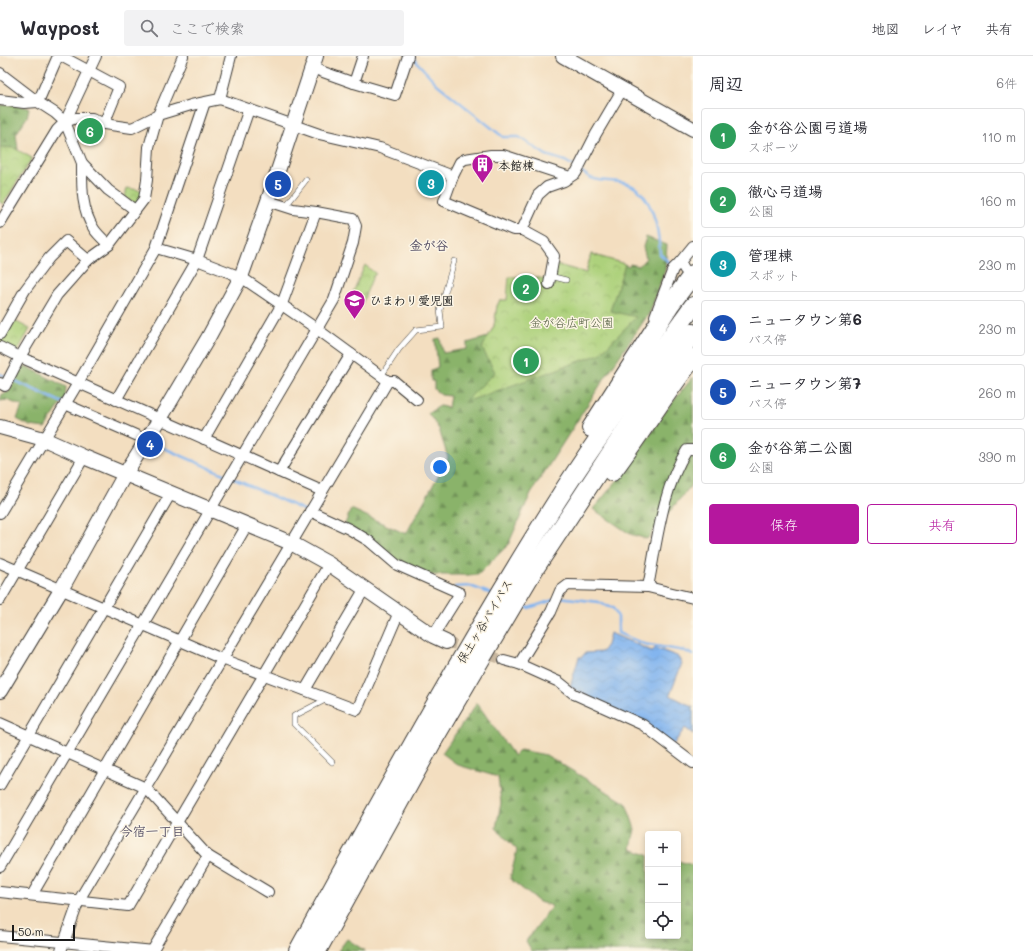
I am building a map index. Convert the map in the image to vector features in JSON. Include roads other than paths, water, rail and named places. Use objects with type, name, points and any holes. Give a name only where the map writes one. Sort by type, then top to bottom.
[{"type":"highway","points":[[498,597],[554,489],[653,331],[686,268]]},
{"type":"highway","name":"保土ヶ谷バイパス","points":[[298,951],[434,706],[558,499],[619,407],[693,306]]},
{"type":"highway","name":"保土ヶ谷バイパス","points":[[317,951],[434,739],[535,568],[647,399],[693,333]]},
{"type":"highway","points":[[535,568],[580,514],[628,451],[669,389],[693,358]]},
{"type":"street","points":[[38,102],[60,56],[119,87],[104,124]]},
{"type":"street","points":[[0,223],[57,130],[65,122],[96,56]]},
{"type":"street","points":[[0,383],[5,386],[20,357],[57,295],[88,260],[109,245],[140,208],[144,199],[148,180],[149,147],[158,115],[183,56]]},
{"type":"street","points":[[220,99],[231,56]]},
{"type":"street","points":[[354,83],[363,56]]},
{"type":"street","points":[[0,691],[61,590],[125,474],[160,419],[208,338],[241,277],[268,202],[292,124],[314,62],[354,83],[395,94],[408,56]]},
{"type":"street","points":[[563,56],[693,129]]},
{"type":"street","points":[[0,73],[65,122],[82,163],[108,190],[140,208]]},
{"type":"street","points":[[522,230],[538,195],[547,187],[564,182],[575,172],[622,90]]},
{"type":"street","points":[[65,122],[76,118],[92,118],[104,124],[132,128],[158,115],[191,105],[220,99],[319,134],[380,148],[453,176]]},
{"type":"street","points":[[0,100],[24,103],[38,102]]},
{"type":"street","points":[[0,513],[78,383],[156,248],[163,215],[205,102]]},
{"type":"street","points":[[116,400],[197,260],[249,109]]},
{"type":"street","points":[[549,280],[554,256],[544,242],[522,230],[513,230],[444,201],[460,162],[465,159],[491,154],[503,155],[575,172]]},
{"type":"street","points":[[82,163],[82,192],[86,214],[95,230],[109,245]]},
{"type":"street","points":[[0,867],[334,300],[353,243],[356,226],[353,219],[293,209],[268,202]]},
{"type":"street","points":[[204,438],[282,304],[316,212]]},
{"type":"street","points":[[0,334],[25,290],[49,258],[66,241],[88,260]]},
{"type":"street","points":[[593,409],[656,315],[673,269],[686,268],[693,246]]},
{"type":"street","points":[[156,248],[197,260],[241,277],[282,304],[384,378],[394,381],[417,400]]},
{"type":"street","points":[[0,347],[322,491]]},
{"type":"street","points":[[279,472],[351,354]]},
{"type":"street","points":[[62,947],[79,900],[322,491],[384,378]]},
{"type":"street","points":[[65,404],[147,440]]},
{"type":"street","points":[[0,427],[44,439],[291,543],[329,564],[433,636],[446,642]]},
{"type":"street","points":[[648,587],[668,493],[679,463],[687,450],[693,450]]},
{"type":"street","points":[[0,600],[84,457]]},
{"type":"street","points":[[0,785],[171,493]]},
{"type":"street","points":[[310,511],[369,541],[397,565],[460,593],[433,636]]},
{"type":"street","points":[[32,895],[247,525]]},
{"type":"street","points":[[0,563],[222,659],[357,710],[400,612]]},
{"type":"street","points":[[0,892],[128,906],[329,564]]},
{"type":"street","points":[[519,664],[551,612],[560,591],[568,585],[648,587],[693,598]]},
{"type":"street","points":[[305,690],[365,588]]},
{"type":"street","points":[[504,660],[519,664],[559,682],[574,694],[643,725],[693,764]]},
{"type":"street","points":[[0,724],[146,788],[208,856],[268,892]]},
{"type":"street","points":[[0,936],[62,947],[151,951],[208,856]]},
{"type":"lane","points":[[285,207],[306,180]]},
{"type":"lane","points":[[384,378],[399,350],[416,330],[442,327],[440,310],[454,261]]},
{"type":"lane","points":[[549,280],[566,280]]},
{"type":"lane","points":[[328,699],[294,716],[294,724],[332,762]]},
{"type":"water","points":[[610,633],[652,651],[655,648],[677,656],[682,663],[670,695],[693,707],[693,734],[685,728],[673,745],[570,687],[579,657],[582,657],[585,653],[602,652],[607,645]]},
{"type":"waterway","points":[[413,56],[437,84],[503,137],[519,137],[546,155],[565,161],[577,168]]},
{"type":"waterway","points":[[581,171],[594,179],[620,182],[637,189],[649,204],[653,214],[658,235],[660,254],[673,266]]},
{"type":"waterway","points":[[0,374],[7,377]]},
{"type":"waterway","points":[[11,379],[63,403]]},
{"type":"waterway","points":[[150,442],[228,476]]},
{"type":"waterway","points":[[232,478],[308,512]]},
{"type":"waterway","points":[[455,587],[470,586],[492,594]]},
{"type":"waterway","points":[[559,597],[599,602],[613,608],[618,617],[618,633],[644,644],[685,651],[693,655]]},
{"type":"waterway","points":[[521,605],[529,608],[553,600]]},
{"type":"tunnel","points":[[446,642],[504,660]]},
{"type":"place","name":"金が谷第二公園","points":[[90,131]]},
{"type":"place","name":"管理棟","points":[[431,183]]},
{"type":"place","name":"ニュータウン第7","points":[[278,184]]},
{"type":"place","name":"本館棟","points":[[482,184]]},
{"type":"place","name":"徹心弓道場","points":[[526,288]]},
{"type":"place","name":"ひまわり愛児園","points":[[354,320]]},
{"type":"place","name":"金が谷公園弓道場","points":[[526,361]]},
{"type":"place","name":"ニュータウン第6","points":[[150,444]]},
{"type":"district","name":"金が谷","points":[[429,244]]},
{"type":"district","name":"今宿一丁目","points":[[152,830]]},
{"type":"park label","name":"金が谷広町公園","points":[[572,322]]}]
